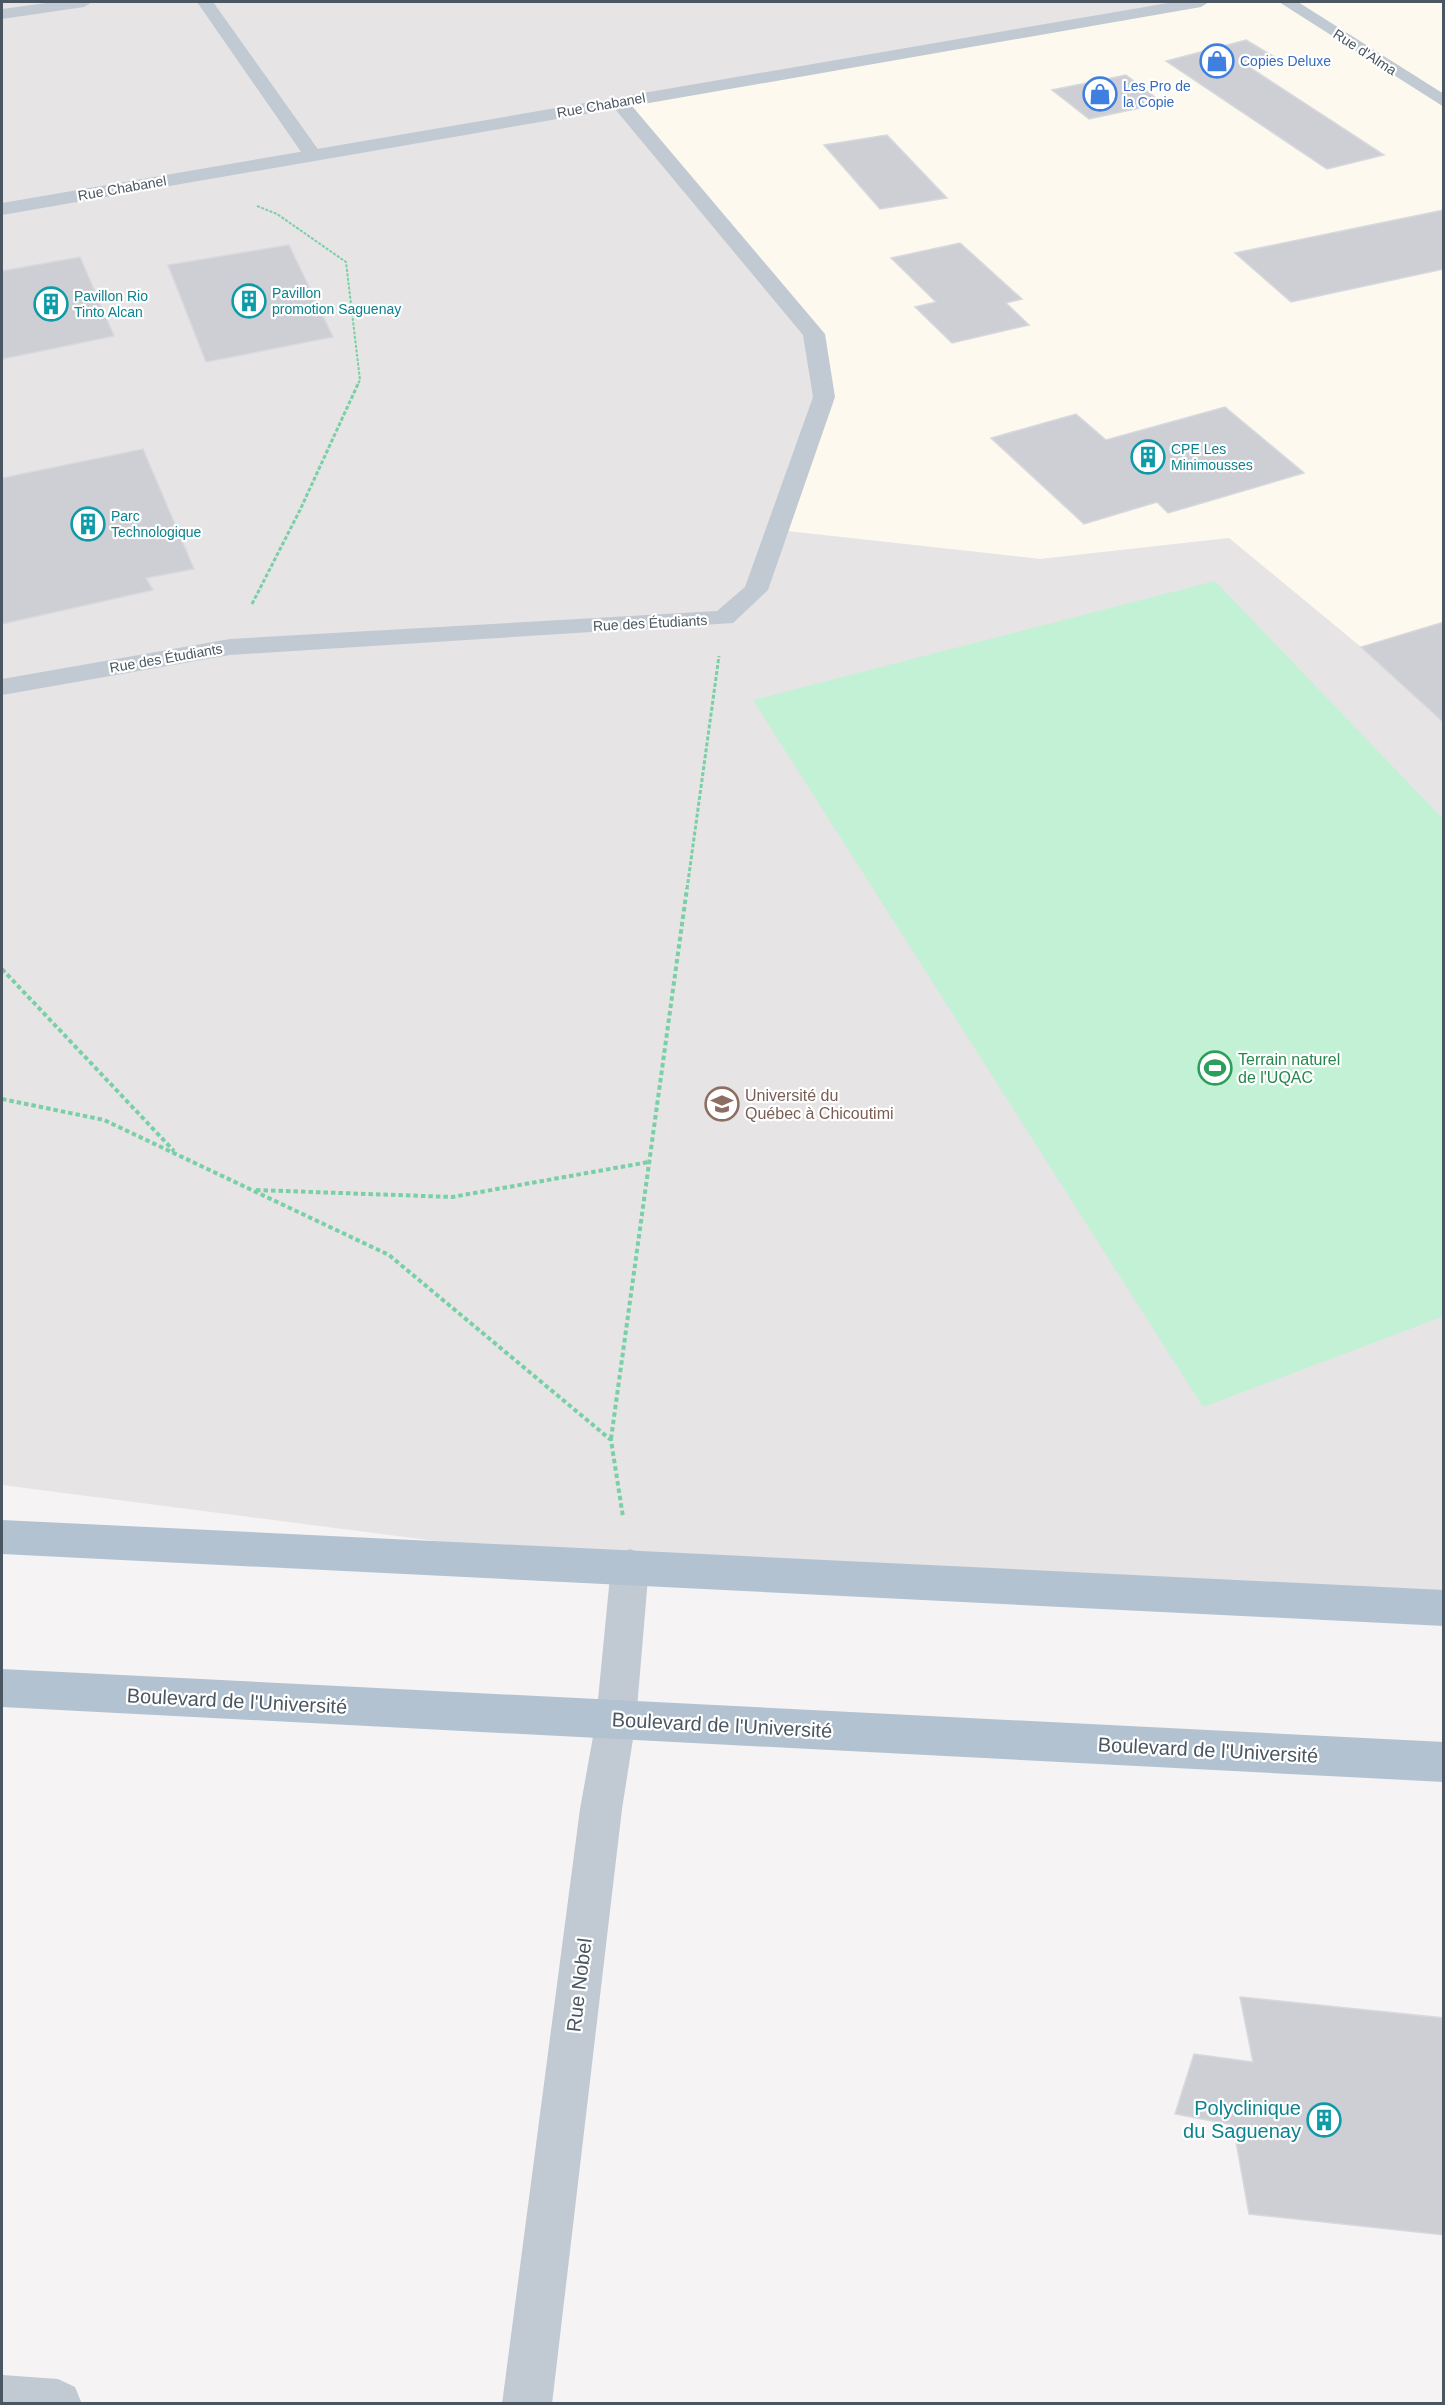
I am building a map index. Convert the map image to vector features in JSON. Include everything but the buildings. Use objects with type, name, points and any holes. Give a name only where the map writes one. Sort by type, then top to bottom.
[{"type":"main road","points":[[2,1537],[630,1566],[1443,1608]]},
{"type":"main road","name":"Boulevard de l'Université","points":[[2,1688],[1443,1762]]},
{"type":"street","points":[[2,14],[84,2]]},
{"type":"street","points":[[232,2],[209,6],[313,155]]},
{"type":"street","name":"Rue Chabanel","points":[[2,209],[1201,2]]},
{"type":"street","name":"Rue d'Alma","points":[[1287,2],[1443,102]]},
{"type":"street","name":"Rue des Étudiants","points":[[2,687],[230,647],[724,618],[756,590],[824,397],[814,334],[619,102]]},
{"type":"street","name":"Rue Nobel","points":[[527,2403],[601,1809],[616,1720],[630,1566]]},
{"type":"street","points":[[2,2400],[58,2403]]},
{"type":"path","points":[[186,177],[277,214],[346,262],[360,380],[300,510],[230,647]]},
{"type":"path","points":[[630,1566],[611,1440],[724,618]]},
{"type":"path","points":[[2,969],[178,1155]]},
{"type":"path","points":[[2,1099],[104,1120],[389,1255],[611,1440]]},
{"type":"path","points":[[252,1190],[452,1197],[650,1162]]},
{"type":"shaded area","name":"Université du Québec à Chicoutimi","points":[[2,2],[1201,2],[619,102],[814,334],[824,397],[778,530],[1040,559],[1229,538],[1361,647],[1443,723],[1443,1608],[630,1566],[2,1485]]},
{"type":"shaded area","points":[[1201,2],[1443,2],[1443,732],[1229,538],[1040,559],[778,530],[619,102]]},
{"type":"green space","name":"Terrain naturel de l'UQAC","points":[[1215,581],[1443,819],[1444,1316],[1203,1407],[753,700]]},
{"type":"place","name":"Copies Deluxe","points":[[1217,61]]},
{"type":"place","name":"Les Pro de la Copie","points":[[1100,94]]},
{"type":"place","name":"Pavillon promotion Saguenay","points":[[249,301]]},
{"type":"place","name":"Pavillon Rio Tinto Alcan","points":[[51,304]]},
{"type":"place","name":"CPE Les Minimousses","points":[[1148,457]]},
{"type":"place","name":"Parc Technologique","points":[[88,524]]},
{"type":"place","name":"Terrain naturel de l'UQAC","points":[[1215,1068]]},
{"type":"place","name":"Université du Québec à Chicoutimi","points":[[722,1104]]},
{"type":"place","name":"Polyclinique du Saguenay","points":[[1324,2120]]}]
